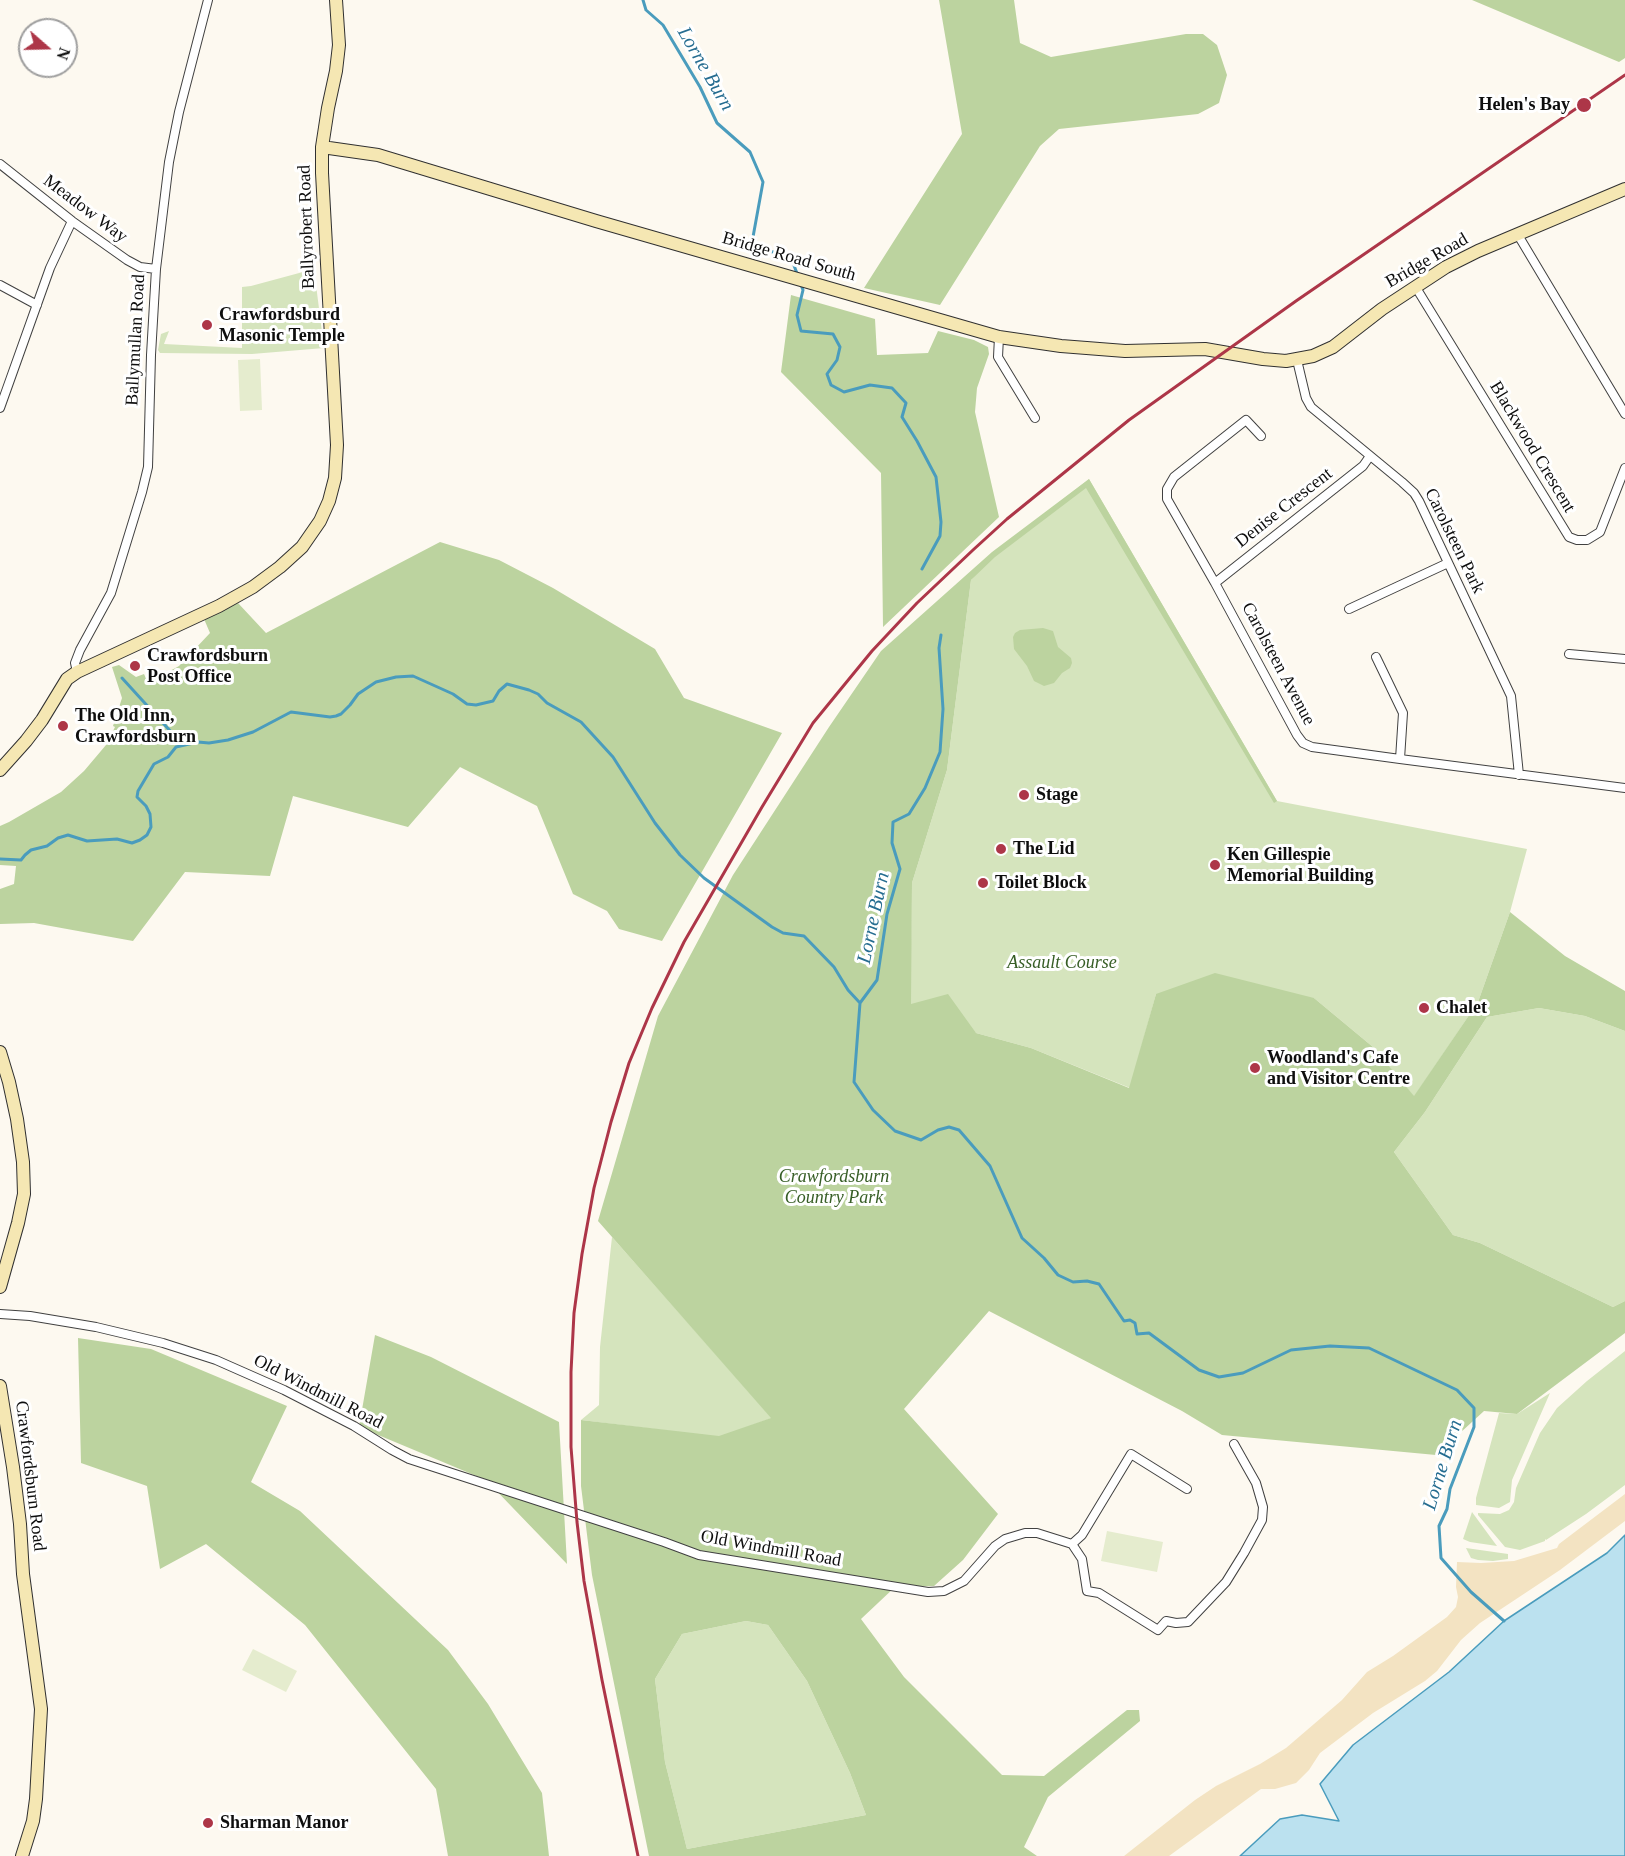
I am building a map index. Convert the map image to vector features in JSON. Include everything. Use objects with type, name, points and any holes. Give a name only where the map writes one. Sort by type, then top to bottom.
[{"type":"main road","name":"Ballyrobert Road","points":[[77,672],[219,606],[253,587],[302,547],[320,521],[329,501],[335,478],[337,445],[322,203],[322,147],[339,45],[336,0]]},
{"type":"main road","name":"Bridge Road South","points":[[322,147],[378,155],[596,221],[999,337],[1061,346],[1125,351],[1205,349],[1252,357]]},
{"type":"main road","name":"Bridge Road","points":[[1252,357],[1274,361],[1297,360],[1333,347],[1382,309],[1446,267],[1478,251],[1625,189]]},
{"type":"main road","points":[[0,770],[42,720],[68,679],[77,672]]},
{"type":"main road","points":[[0,1052],[17,1119],[23,1162],[24,1194],[0,1287]]},
{"type":"main road","name":"Crawfordsburn Road","points":[[0,1386],[14,1467],[23,1574],[41,1709],[36,1799],[33,1821],[22,1856]]},
{"type":"street","name":"Ballymullan Road","points":[[77,672],[75,663],[80,650],[111,593],[148,467],[156,269],[171,146],[208,0]]},
{"type":"street","name":"Meadow Way","points":[[0,164],[72,221],[127,260],[140,267],[156,269]]},
{"type":"street","points":[[0,408],[50,268],[72,221]]},
{"type":"street","points":[[1518,235],[1625,414]]},
{"type":"street","points":[[0,285],[37,306]]},
{"type":"street","name":"Blackwood Crescent","points":[[1415,286],[1569,537],[1582,540],[1592,538],[1600,532],[1625,468]]},
{"type":"street","points":[[999,337],[998,357],[1035,418]]},
{"type":"street","name":"Carolsteen Park","points":[[1297,360],[1306,398],[1311,407],[1414,493],[1511,696],[1519,776]]},
{"type":"street","name":"Carolsteen Avenue","points":[[1261,436],[1246,420],[1174,477],[1167,489],[1169,503],[1303,743],[1312,747],[1519,776],[1625,788]]},
{"type":"street","name":"Denise Crescent","points":[[1215,582],[1363,466],[1370,456]]},
{"type":"street","points":[[1349,609],[1448,563]]},
{"type":"street","points":[[1569,654],[1625,659]]},
{"type":"street","points":[[1376,657],[1403,713],[1400,759]]},
{"type":"street","name":"Old Windmill Road","points":[[0,1314],[30,1316],[96,1328],[163,1343],[216,1360],[302,1399],[354,1426],[409,1459],[699,1555],[928,1592],[944,1591],[964,1581],[995,1546],[1005,1539],[1025,1533],[1037,1533],[1072,1544]]},
{"type":"street","points":[[1187,1489],[1131,1454],[1082,1535],[1072,1544],[1082,1559],[1087,1590],[1099,1593],[1158,1630],[1166,1621],[1188,1622],[1226,1582],[1262,1520],[1263,1507],[1256,1483],[1234,1444]]},
{"type":"green space","points":[[939,0],[1014,0],[1020,43],[1051,57],[1186,34],[1203,34],[1217,45],[1227,75],[1219,103],[1198,114],[1059,129],[1040,146],[940,305],[864,288],[962,134]]},
{"type":"green space","points":[[1472,0],[1625,0],[1625,58],[1619,62]]},
{"type":"green space","points":[[314,269],[324,348],[252,354],[160,353],[158,350],[161,334],[169,331],[164,344],[242,348],[242,287]]},
{"type":"green space","points":[[791,295],[875,319],[877,355],[928,353],[938,331],[974,340],[988,347],[989,354],[977,388],[975,412],[999,517],[883,627],[881,473],[781,372]]},
{"type":"green space","points":[[260,359],[262,410],[240,411],[238,360]]},
{"type":"green space","name":"Assault Course","points":[[1089,479],[1277,801],[1527,849],[1510,912],[1478,1002],[1414,1097],[1373,1047],[1314,998],[1156,994],[1130,1088],[1031,1048],[976,1033],[910,1005],[912,883],[947,770],[971,580],[992,554]]},
{"type":"green space","name":"Crawfordsburn Country Park","points":[[1089,479],[1277,801],[1274,803],[1086,488],[995,557],[971,580],[947,770],[912,883],[911,1004],[948,994],[976,1033],[1031,1048],[1129,1088],[1156,994],[1215,973],[1314,998],[1373,1047],[1414,1096],[1478,1002],[1510,912],[1565,956],[1625,991],[1625,1031],[1585,1016],[1539,1008],[1487,1017],[1425,1112],[1394,1152],[1453,1235],[1480,1243],[1613,1307],[1625,1301],[1625,1333],[1517,1414],[1484,1411],[1436,1455],[1222,1435],[1182,1411],[989,1311],[904,1409],[998,1514],[963,1560],[934,1586],[895,1587],[861,1619],[904,1677],[1002,1775],[1044,1776],[1127,1710],[1139,1710],[1140,1721],[1048,1797],[1024,1847],[1037,1856],[649,1856],[592,1575],[581,1486],[581,1420],[719,1436],[771,1418],[598,1221],[658,1016],[733,875],[881,651],[992,552]],"holes":[[[746,1621],[768,1625],[807,1681],[850,1773],[866,1815],[687,1849],[665,1762],[655,1679],[682,1634]]]},
{"type":"green space","points":[[440,542],[499,560],[553,588],[655,649],[684,698],[782,733],[662,941],[619,929],[607,911],[573,894],[537,806],[460,767],[408,827],[293,796],[270,876],[185,872],[133,941],[34,923],[0,924],[0,889],[14,884],[16,866],[0,865],[0,826],[61,792],[84,771],[106,745],[115,727],[113,726],[122,698],[112,667],[119,665],[136,677],[144,674],[148,683],[179,666],[210,633],[204,619],[238,603],[266,633]]},
{"type":"green space","points":[[1043,628],[1053,631],[1058,647],[1071,658],[1072,663],[1070,668],[1062,673],[1054,683],[1044,686],[1034,681],[1027,666],[1014,649],[1013,637],[1020,630]]},
{"type":"green space","points":[[1539,1008],[1585,1016],[1625,1031],[1625,1301],[1613,1307],[1480,1243],[1453,1235],[1394,1152],[1425,1112],[1487,1017]]},
{"type":"green space","points":[[612,1237],[772,1418],[719,1437],[581,1420],[599,1405],[600,1347]]},
{"type":"green space","points":[[375,1335],[431,1357],[559,1422],[567,1564],[486,1480],[359,1427]]},
{"type":"green space","points":[[78,1338],[151,1349],[287,1406],[251,1482],[300,1511],[448,1650],[488,1704],[542,1793],[549,1856],[448,1856],[436,1789],[305,1625],[206,1544],[160,1569],[147,1486],[81,1463]]},
{"type":"green space","points":[[1625,1351],[1625,1485],[1545,1541],[1520,1550],[1505,1547],[1478,1513],[1500,1514],[1509,1510],[1540,1433],[1557,1408]]},
{"type":"green space","points":[[1550,1393],[1512,1480],[1510,1502],[1499,1508],[1476,1505],[1499,1413],[1517,1414]]},
{"type":"green space","points":[[1472,1512],[1497,1546],[1463,1539]]},
{"type":"green space","points":[[1107,1531],[1163,1542],[1157,1572],[1101,1561]]},
{"type":"green space","points":[[1466,1548],[1508,1554],[1508,1559],[1478,1560],[1471,1558]]},
{"type":"green space","points":[[746,1621],[768,1625],[807,1681],[850,1773],[866,1815],[687,1849],[665,1762],[655,1679],[682,1634]]},
{"type":"green space","points":[[253,1649],[297,1671],[286,1692],[242,1670]]},
{"type":"sand","points":[[1625,1494],[1625,1521],[1560,1570],[1480,1623],[1461,1640],[1437,1671],[1373,1713],[1320,1753],[1309,1770],[1296,1783],[1275,1789],[1261,1789],[1169,1856],[1124,1856],[1216,1786],[1286,1748],[1342,1700],[1367,1672],[1447,1617],[1456,1607],[1458,1597],[1457,1562],[1514,1561],[1557,1548],[1559,1544]]},
{"type":"water","points":[[1625,1535],[1625,1856],[1240,1856],[1280,1819],[1302,1815],[1339,1821],[1320,1784],[1353,1745],[1449,1672],[1504,1621],[1607,1553]]},
{"type":"waterway","name":"Lorne Burn","points":[[643,0],[646,10],[663,25],[700,87],[717,123],[750,152],[763,182],[751,248],[790,255],[798,276]]},
{"type":"waterway","name":"Lorne Burn","points":[[801,285],[803,290],[797,315],[801,331],[833,334],[840,347],[837,360],[827,374],[831,385],[844,392],[870,385],[892,388],[906,403],[902,417],[936,477],[941,522],[940,536],[922,569]]},
{"type":"waterway","name":"Lorne Burn","points":[[941,635],[939,648],[943,709],[940,752],[925,788],[909,814],[893,822],[892,843],[900,869],[887,914],[877,980],[860,1003],[854,1082],[873,1110],[895,1131],[921,1140],[938,1130],[949,1127],[959,1130],[990,1166],[1022,1238],[1044,1258],[1058,1275],[1073,1282],[1087,1281],[1099,1284],[1124,1321],[1130,1320],[1135,1323],[1137,1334],[1149,1333],[1199,1370],[1219,1377],[1243,1373],[1291,1350],[1330,1346],[1369,1348],[1457,1390],[1474,1408],[1474,1427],[1450,1489],[1447,1509],[1439,1526],[1441,1558],[1471,1592],[1504,1621]]},
{"type":"waterway","points":[[0,859],[21,860],[31,850],[47,846],[58,838],[68,835],[87,841],[117,839],[132,843],[140,840],[147,835],[151,827],[150,814],[137,797],[138,791],[154,764],[168,757],[176,747],[198,742],[228,740],[253,732],[291,712],[336,716],[341,714],[358,694],[376,682],[396,677],[413,676],[453,694],[467,704],[476,705],[493,701],[507,684],[538,694],[547,703],[581,722],[613,757],[655,823],[680,855],[704,878],[772,927],[783,933],[804,936],[834,967],[848,990],[860,1003]]},
{"type":"waterway","points":[[122,678],[183,745]]},
{"type":"railway","points":[[638,1856],[584,1581],[571,1447],[571,1372],[574,1313],[582,1254],[594,1188],[611,1122],[629,1063],[652,1008],[684,942],[813,723],[872,651],[917,603],[973,550],[1007,519],[1129,420],[1296,301],[1625,75]]},
{"type":"place","name":"Helen's Bay","points":[[1584,105]]},
{"type":"place","name":"Crawfordsburd Masonic Temple","points":[[207,325]]},
{"type":"place","name":"Crawfordsburn Post Office","points":[[135,666]]},
{"type":"place","name":"The Old Inn, Crawfordsburn","points":[[63,726]]},
{"type":"place","name":"Stage","points":[[1024,795]]},
{"type":"place","name":"The Lid","points":[[1001,849]]},
{"type":"place","name":"Ken Gillespie Memorial Building","points":[[1215,865]]},
{"type":"place","name":"Toilet Block","points":[[983,883]]},
{"type":"place","name":"Chalet","points":[[1424,1008]]},
{"type":"place","name":"Woodland's Cafe and Visitor Centre","points":[[1255,1068]]},
{"type":"place","name":"Sharman Manor","points":[[208,1823]]}]
